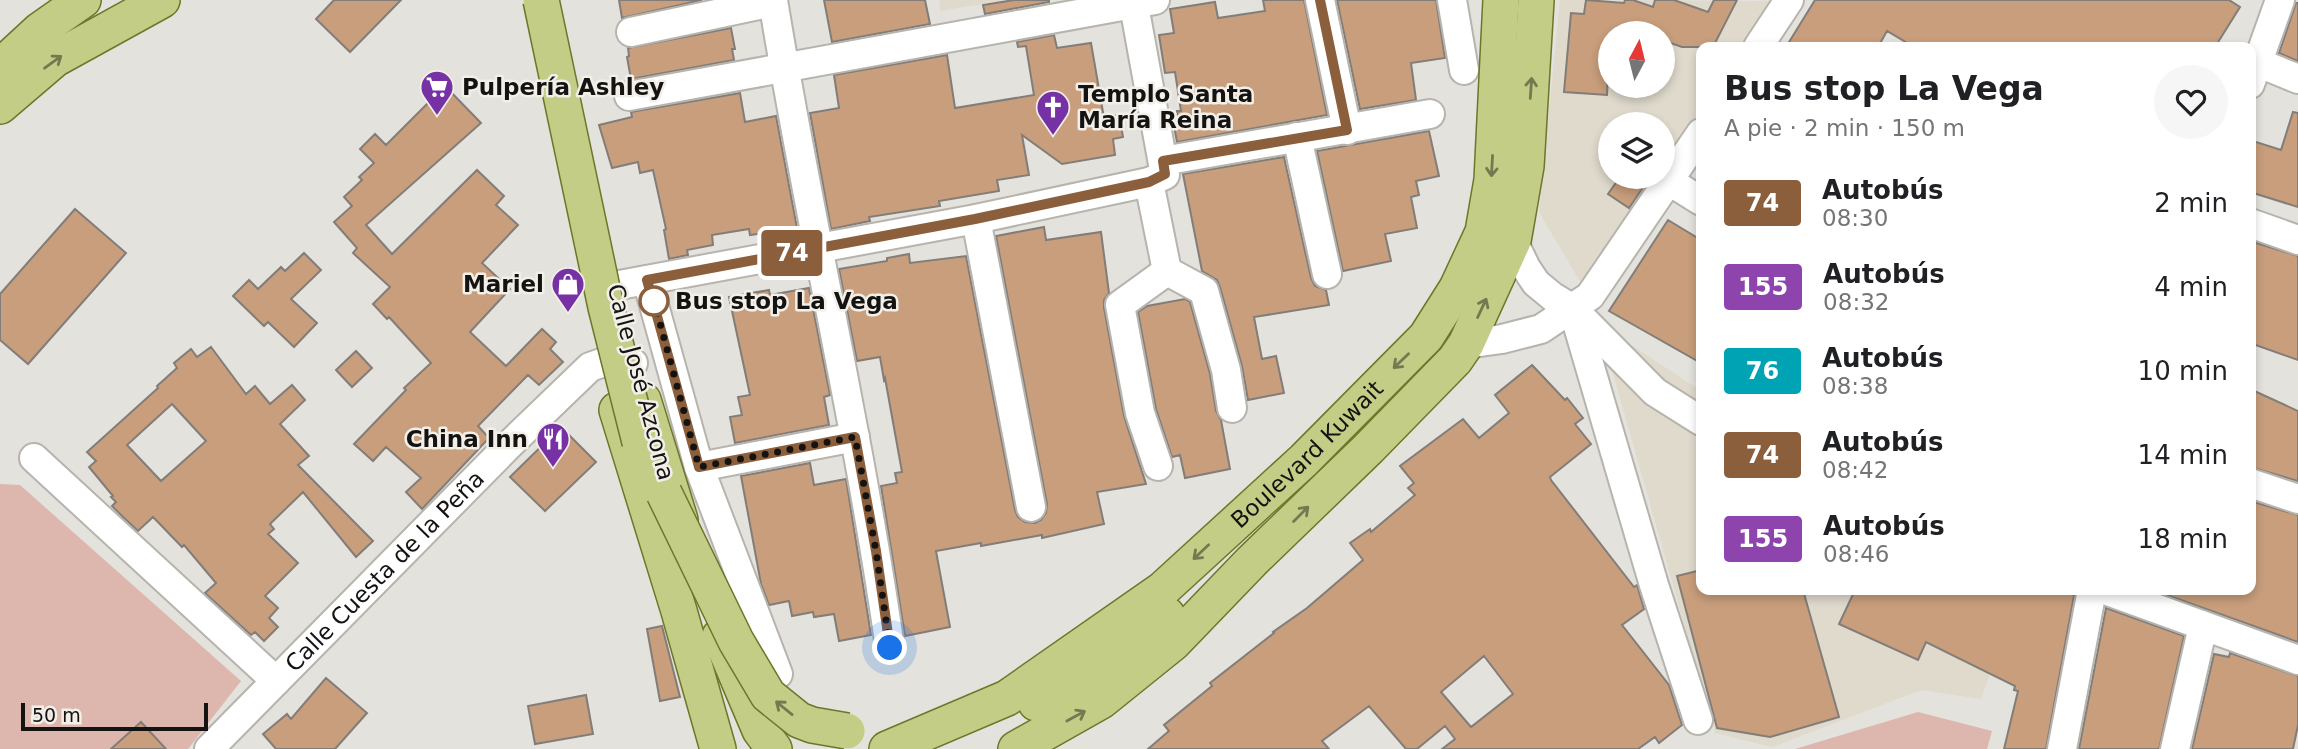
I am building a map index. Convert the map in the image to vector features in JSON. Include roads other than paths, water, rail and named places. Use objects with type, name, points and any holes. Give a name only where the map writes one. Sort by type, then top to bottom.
[{"type":"main road","points":[[0,40],[25,19],[56,0]]},
{"type":"main road","points":[[0,67],[40,30],[83,0]]},
{"type":"main road","points":[[0,106],[55,60],[162,0]]},
{"type":"main road","name":"Calle José Azcona","points":[[527,0],[618,363],[640,490],[687,637],[718,749]]},
{"type":"main road","points":[[541,0],[606,307],[640,442],[727,733],[735,749]]},
{"type":"main road","name":"Calle José Azcona","points":[[557,0],[631,283],[618,363],[705,602],[760,730],[774,749]]},
{"type":"main road","name":"Boulevard Kuwait","points":[[887,749],[1007,698],[1163,589],[1304,460],[1426,337],[1457,288],[1483,232],[1492,180],[1501,0]]},
{"type":"main road","name":"Boulevard Kuwait","points":[[1016,749],[1101,701],[1173,643],[1455,360],[1466,344],[1513,241],[1526,166],[1536,0]]},
{"type":"main road","points":[[640,442],[736,641],[768,695],[799,720],[847,731],[872,730],[999,683],[1070,653]]},
{"type":"main road","points":[[939,749],[995,725],[1048,697],[1108,658],[1222,575],[1252,561]]},
{"type":"street","points":[[1320,0],[1347,130]]},
{"type":"street","points":[[1452,0],[1464,70]]},
{"type":"street","points":[[1761,42],[1789,0]]},
{"type":"street","points":[[2256,71],[2280,0]]},
{"type":"street","points":[[631,32],[773,1],[817,248],[876,551],[890,648]]},
{"type":"street","points":[[629,96],[1141,1],[1167,271]]},
{"type":"street","points":[[2256,74],[2298,79]]},
{"type":"street","points":[[778,674],[631,283],[975,219],[1297,137],[1430,114]]},
{"type":"street","points":[[1297,137],[1327,274]]},
{"type":"street","points":[[1675,172],[1696,140]]},
{"type":"street","points":[[1675,185],[1696,198]]},
{"type":"street","points":[[1466,344],[1502,339],[1541,329],[1590,296],[1664,189]]},
{"type":"street","points":[[975,219],[1031,507]]},
{"type":"street","points":[[2256,225],[2298,240]]},
{"type":"street","points":[[1513,241],[1536,283],[1573,309],[1656,392],[1696,419]]},
{"type":"street","points":[[1167,271],[1204,291],[1226,370],[1232,408]]},
{"type":"street","points":[[1158,466],[1137,400],[1120,305],[1167,271]]},
{"type":"street","points":[[1573,309],[1654,585],[1698,720]]},
{"type":"street","name":"Calle Cuesta de la Peña","points":[[209,749],[517,437],[590,367],[618,363]]},
{"type":"street","points":[[699,467],[855,437]]},
{"type":"street","points":[[34,458],[276,681]]},
{"type":"street","points":[[2256,486],[2298,499]]},
{"type":"street","points":[[2062,749],[2091,595]]},
{"type":"street","points":[[2119,595],[2298,660]]},
{"type":"street","points":[[2175,749],[2203,626]]},
{"type":"place","name":"Pulpería Ashley","points":[[437,117]]},
{"type":"place","name":"Templo Santa María Reina","points":[[1053,137]]},
{"type":"place","name":"Bus stop La Vega","points":[[654,301]]},
{"type":"place","name":"Mariel","points":[[568,314]]},
{"type":"place","name":"China Inn","points":[[553,469]]}]
